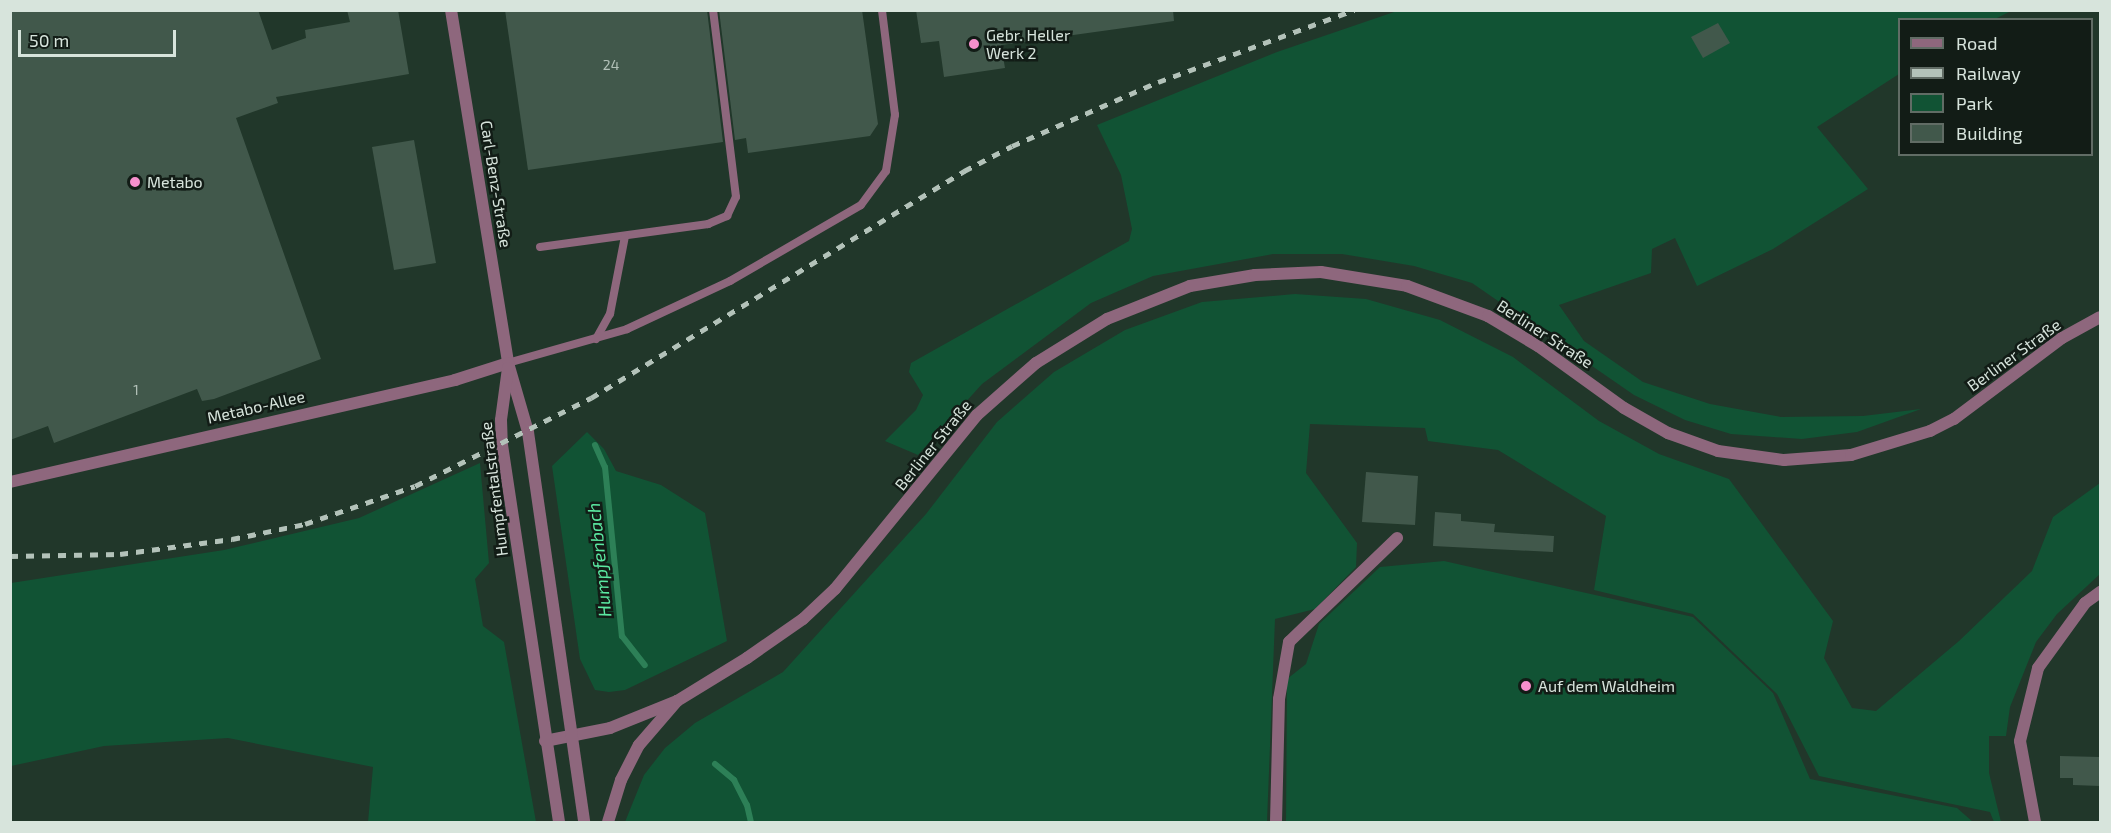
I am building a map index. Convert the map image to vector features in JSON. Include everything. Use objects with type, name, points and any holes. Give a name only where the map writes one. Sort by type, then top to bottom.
[{"type":"street","name":"Carl-Benz-Straße","points":[[451,10],[508,363]]},
{"type":"street","name":"Berliner Straße","points":[[545,741],[570,738],[610,728],[677,701],[793,625],[835,589],[977,415],[1036,363],[1107,319],[1190,286],[1255,275],[1321,272],[1407,286],[1462,303],[1497,321],[1624,408],[1668,433],[1718,451],[1784,460],[1851,455],[1930,431],[1954,419],[2062,338],[2100,317]]},
{"type":"street","name":"Metabo-Allee","points":[[10,482],[455,380],[508,363]]},
{"type":"street","points":[[508,363],[528,432],[570,738],[584,822]]},
{"type":"street","name":"Humpfentalstraße","points":[[508,363],[501,420],[502,444],[559,822]]},
{"type":"street","points":[[1275,822],[1279,699],[1289,642],[1396,538]]},
{"type":"street","points":[[2035,822],[2020,741],[2038,668],[2085,603],[2100,592]]},
{"type":"street","points":[[608,822],[621,780],[639,745],[677,701]]},
{"type":"lane","points":[[540,247],[708,224],[728,216],[736,197],[713,10]]},
{"type":"lane","points":[[508,363],[596,339],[730,281],[861,205],[886,171],[895,115],[882,10]]},
{"type":"lane","points":[[596,339],[610,314],[625,236]]},
{"type":"green space","points":[[1397,11],[2011,11],[1997,18],[1898,18],[1898,75],[1817,127],[1868,189],[1773,249],[1697,286],[1675,238],[1652,249],[1651,273],[1559,305],[1584,341],[1643,382],[1710,404],[1781,417],[1863,416],[1921,409],[1857,432],[1802,439],[1731,434],[1685,420],[1634,395],[1472,283],[1414,266],[1342,254],[1273,254],[1153,276],[1091,303],[982,384],[918,455],[885,441],[916,410],[923,395],[909,372],[911,363],[1129,241],[1132,229],[1121,175],[1097,125],[1277,52]]},
{"type":"green space","points":[[1295,294],[1366,299],[1440,320],[1513,357],[1599,421],[1659,454],[1729,479],[1833,621],[1824,658],[1852,708],[1876,711],[1959,641],[2032,571],[2053,517],[2100,483],[2100,574],[2057,614],[2036,642],[2010,707],[2006,736],[1989,736],[1989,773],[2001,822],[1994,822],[1990,812],[1819,776],[1777,694],[1693,614],[1594,590],[1606,516],[1498,450],[1428,441],[1425,428],[1310,424],[1306,473],[1357,543],[1356,567],[1315,609],[1275,619],[1267,822],[625,822],[644,775],[665,748],[695,723],[783,672],[926,514],[997,422],[1054,372],[1125,330],[1202,302]]},
{"type":"green space","points":[[587,432],[604,449],[616,471],[661,485],[705,513],[727,641],[625,690],[609,692],[595,690],[580,659],[552,466]]},
{"type":"green space","points":[[480,463],[489,563],[475,579],[483,626],[504,642],[536,822],[368,822],[373,767],[228,738],[104,746],[11,766],[11,583],[224,550],[359,518]]},
{"type":"green space","name":"Auf dem Waldheim","points":[[1444,561],[1693,617],[1773,693],[1810,779],[1957,808],[1973,822],[1286,822],[1287,679],[1306,664],[1319,624],[1380,567]]},
{"type":"building","name":"Metabo","points":[[10,10],[258,10],[272,50],[306,38],[305,30],[350,22],[347,10],[398,10],[409,74],[276,97],[278,103],[236,118],[321,359],[214,399],[202,401],[197,389],[54,443],[48,426],[10,440]]},
{"type":"building","points":[[505,10],[707,10],[723,142],[528,170]]},
{"type":"building","points":[[719,10],[862,10],[878,124],[870,136],[748,153],[746,138],[735,140]]},
{"type":"building","name":"Gebr. Heller Werk 2","points":[[916,10],[1173,10],[1174,21],[1001,45],[1005,68],[944,77],[939,41],[921,43]]},
{"type":"building","points":[[1718,23],[1730,43],[1703,58],[1691,37]]},
{"type":"building","points":[[414,140],[436,263],[394,270],[372,147]]},
{"type":"building","points":[[1366,472],[1418,476],[1415,525],[1362,522]]},
{"type":"building","points":[[1435,512],[1461,514],[1461,521],[1495,524],[1494,532],[1554,536],[1553,552],[1433,546]]},
{"type":"building","points":[[2060,756],[2100,757],[2100,786],[2073,785],[2073,778],[2060,778]]},
{"type":"waterway","name":"Humpfenbach","points":[[595,445],[605,467],[622,636],[645,665]]},
{"type":"waterway","name":"Humpfenbach","points":[[715,764],[734,780],[747,805],[751,822]]},
{"type":"railway","points":[[10,556],[120,554],[232,539],[305,524],[415,486],[591,398],[964,171],[1012,146],[1158,82],[1354,10]]},
{"type":"place","name":"Gebr. Heller Werk 2","points":[[974,44]]},
{"type":"place","name":"Metabo","points":[[135,182]]},
{"type":"place","name":"Auf dem Waldheim","points":[[1526,686]]}]
